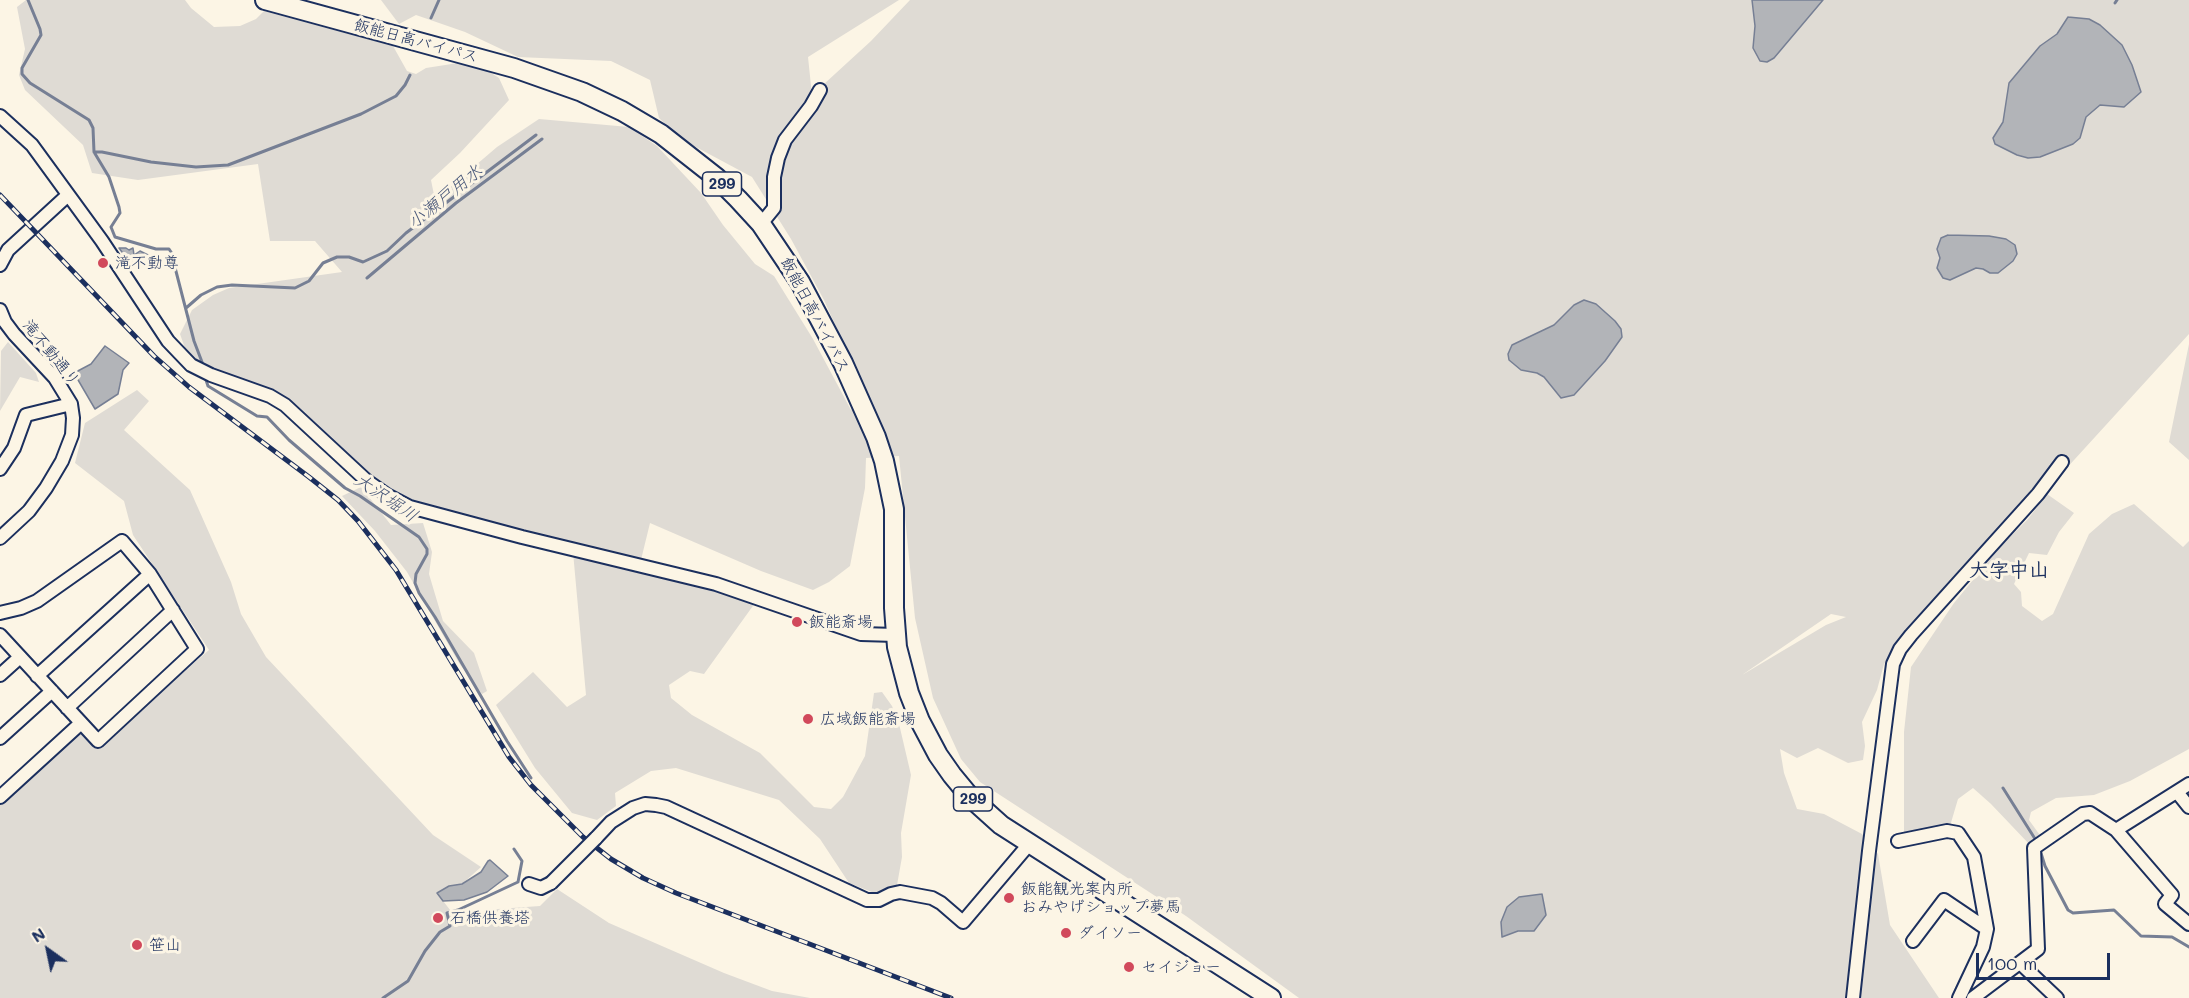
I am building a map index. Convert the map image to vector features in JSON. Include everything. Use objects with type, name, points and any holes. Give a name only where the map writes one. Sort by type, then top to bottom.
[{"type":"highway","name":"飯能日高バイパス","points":[[265,0],[552,80],[603,101],[661,134],[717,178],[761,225],[795,274],[824,325],[865,413],[884,461],[894,509],[896,635]]},
{"type":"highway","name":"299","points":[[896,635],[909,693],[921,722],[938,755],[952,775],[987,813],[1001,825],[1270,998]]},
{"type":"street","points":[[761,225],[774,208],[774,177],[785,140],[811,106],[820,90]]},
{"type":"street","points":[[0,116],[32,145],[102,241],[168,341],[191,365],[211,375],[270,396],[285,405],[367,482],[387,495],[410,507],[716,584],[861,634],[896,635]]},
{"type":"street","points":[[0,265],[9,250],[68,195]]},
{"type":"street","name":"滝不動通り","points":[[0,310],[5,322],[55,378],[70,404],[73,418],[72,435],[62,461],[46,488],[29,510],[2,531]]},
{"type":"street","points":[[0,469],[9,459],[26,415],[70,404]]},
{"type":"street","points":[[1853,998],[1893,664],[1900,649],[2038,494],[2062,462]]},
{"type":"street","points":[[0,613],[21,608],[51,593],[123,541],[150,574],[197,649],[98,741],[0,635]]},
{"type":"street","points":[[37,676],[150,574]]},
{"type":"street","points":[[67,708],[173,610]]},
{"type":"street","points":[[0,675],[20,657]]},
{"type":"street","points":[[0,738],[52,691]]},
{"type":"street","points":[[0,797],[81,723]]},
{"type":"street","points":[[2116,830],[2189,784]]},
{"type":"street","points":[[2177,792],[2189,807]]},
{"type":"street","points":[[529,884],[541,888],[551,883],[612,822],[633,808],[645,804],[666,807],[867,900],[879,900],[900,892],[932,898],[963,922],[1030,843]]},
{"type":"street","points":[[1973,998],[2038,949],[2034,848],[2083,814],[2090,813],[2116,830],[2172,895],[2165,904],[2189,924]]},
{"type":"street","points":[[1898,841],[1947,831],[1958,833],[1974,857],[1987,929],[1983,947],[1959,998]]},
{"type":"street","points":[[1913,941],[1944,900],[1987,929]]},
{"type":"street","points":[[2020,963],[2057,998]]},
{"type":"shaded area","points":[[26,0],[185,0],[214,27],[240,26],[256,19],[264,11],[393,46],[407,71],[416,74],[426,68],[458,63],[485,69],[499,78],[509,100],[460,153],[431,180],[435,200],[497,147],[539,119],[629,127],[657,146],[701,193],[723,225],[755,264],[774,276],[813,339],[851,410],[868,399],[824,300],[791,239],[752,177],[681,139],[659,118],[650,80],[611,61],[518,57],[465,32],[416,15],[399,24],[381,0],[899,0],[808,57],[812,95],[871,41],[910,0],[2189,0],[2189,334],[1918,631],[1907,629],[1884,664],[1877,690],[1862,722],[1865,746],[1863,760],[1848,763],[1818,748],[1797,758],[1780,749],[1784,773],[1797,809],[1824,814],[1862,834],[1878,854],[1890,925],[1939,998],[1299,998],[1186,916],[980,782],[961,759],[933,698],[915,618],[899,456],[866,458],[865,488],[850,566],[829,582],[813,590],[761,571],[650,523],[639,568],[755,603],[704,674],[690,671],[669,685],[671,698],[692,715],[760,753],[814,807],[831,809],[843,797],[865,756],[874,693],[882,692],[892,706],[900,728],[911,775],[901,833],[902,857],[897,885],[877,894],[849,883],[820,839],[779,800],[676,768],[651,771],[615,793],[616,806],[597,820],[572,813],[535,768],[496,705],[533,672],[567,707],[586,695],[572,541],[522,537],[387,495],[285,405],[191,365],[180,334],[192,310],[213,295],[229,288],[342,272],[315,241],[270,241],[258,164],[138,180],[92,173],[83,145],[25,90],[19,75],[25,49],[17,7]],"holes":[[[1831,614],[1846,617],[1826,625],[1742,675]]]},
{"type":"shaded area","points":[[1752,0],[1823,0],[1774,58],[1767,62],[1760,61],[1753,48],[1755,26]]},
{"type":"shaded area","points":[[2068,17],[2089,19],[2100,25],[2122,45],[2141,92],[2124,107],[2100,105],[2086,117],[2080,138],[2073,144],[2040,157],[2028,158],[2017,155],[1995,144],[1993,138],[2003,122],[2009,83],[2040,46],[2057,34]]},
{"type":"shaded area","points":[[1948,235],[1989,236],[2006,239],[2015,245],[2017,254],[2013,261],[1998,273],[1976,268],[1950,280],[1943,278],[1937,268],[1940,258],[1937,249],[1941,238]]},
{"type":"shaded area","points":[[119,248],[129,250],[133,248],[134,255],[140,251],[148,255],[141,263],[130,263]]},
{"type":"shaded area","points":[[1584,300],[1596,304],[1615,321],[1621,329],[1622,337],[1605,361],[1574,395],[1561,398],[1544,377],[1521,370],[1509,360],[1508,354],[1512,345],[1554,325],[1574,305]]},
{"type":"shaded area","points":[[8,342],[36,373],[39,382],[20,377],[0,411],[1,351]]},
{"type":"shaded area","points":[[2189,344],[2189,460],[2169,442]]},
{"type":"shaded area","points":[[105,346],[129,363],[123,370],[118,394],[95,409],[74,373],[91,364]]},
{"type":"shaded area","points":[[137,390],[149,401],[124,430],[190,490],[231,582],[241,614],[266,657],[433,835],[481,867],[462,884],[449,886],[437,893],[457,919],[498,909],[540,906],[557,889],[609,923],[724,973],[772,991],[810,998],[0,998],[0,805],[77,733],[83,733],[96,748],[209,650],[133,535],[124,501],[75,463],[85,423]]},
{"type":"shaded area","points":[[361,487],[391,525],[423,523],[432,552],[429,574],[443,621],[474,653],[487,691],[482,694],[459,663],[407,572],[375,531],[342,496]]},
{"type":"shaded area","points":[[2047,494],[2074,513],[2059,532],[2047,555],[2029,553],[2014,584],[2021,592],[2022,606],[2042,621],[2053,614],[2089,534],[2112,514],[2134,504],[2183,547],[2189,541],[2189,749],[2130,781],[2094,795],[2056,798],[2031,812],[2029,820],[2042,838],[2030,845],[1973,788],[1958,799],[1950,826],[1904,835],[1904,732],[1911,667],[1954,603]]},
{"type":"shaded area","points":[[490,860],[508,876],[487,892],[464,900],[443,901],[437,893],[449,886],[462,884],[481,872]]},
{"type":"shaded area","points":[[1542,894],[1546,915],[1534,931],[1518,931],[1502,937],[1501,922],[1507,907],[1519,897]]},
{"type":"waterway","name":"大沢堀川","points":[[28,0],[41,35],[22,68],[22,74],[30,83],[89,120],[93,128],[94,152],[109,177],[119,207],[120,213],[111,227],[115,237],[156,249],[169,249],[202,362]]},
{"type":"waterway","points":[[431,18],[439,0]]},
{"type":"waterway","points":[[94,152],[196,167],[228,165],[361,114],[396,96],[410,75]]},
{"type":"waterway","points":[[186,308],[201,295],[217,287],[232,285],[295,288],[309,281],[323,263],[337,257],[349,257],[363,262],[387,251],[406,233],[536,135]]},
{"type":"waterway","name":"小瀬戸用水","points":[[367,278],[456,203],[542,139]]},
{"type":"waterway","name":"大沢堀川","points":[[206,380],[208,386],[257,416],[267,417],[289,440],[345,488],[419,537],[427,549],[427,554],[416,574],[415,583],[419,593],[531,778]]},
{"type":"waterway","points":[[2003,788],[2037,842]]},
{"type":"waterway","points":[[383,998],[408,981],[425,951],[440,932],[450,926],[447,913],[518,882],[522,861],[514,849]]},
{"type":"waterway","points":[[2040,850],[2045,866],[2068,910],[2073,913],[2114,910],[2141,936],[2172,937],[2189,947]]},
{"type":"railway","points":[[0,195],[154,356],[189,387],[338,500],[358,521],[396,570],[509,757],[531,785],[583,837],[611,859],[643,878],[676,893],[951,998]]},
{"type":"place","name":"滝不動尊","points":[[103,263]]},
{"type":"place","name":"飯能斎場","points":[[797,622]]},
{"type":"place","name":"広域飯能斎場","points":[[808,719]]},
{"type":"place","name":"飯能観光案内所 おみやげショップ夢馬","points":[[1009,898]]},
{"type":"place","name":"石橋供養塔","points":[[438,918]]},
{"type":"place","name":"ダイソー","points":[[1066,933]]},
{"type":"place","name":"笹山","points":[[137,945]]},
{"type":"place","name":"セイジョー","points":[[1129,967]]},
{"type":"district","name":"大字中山","points":[[2009,571]]}]
